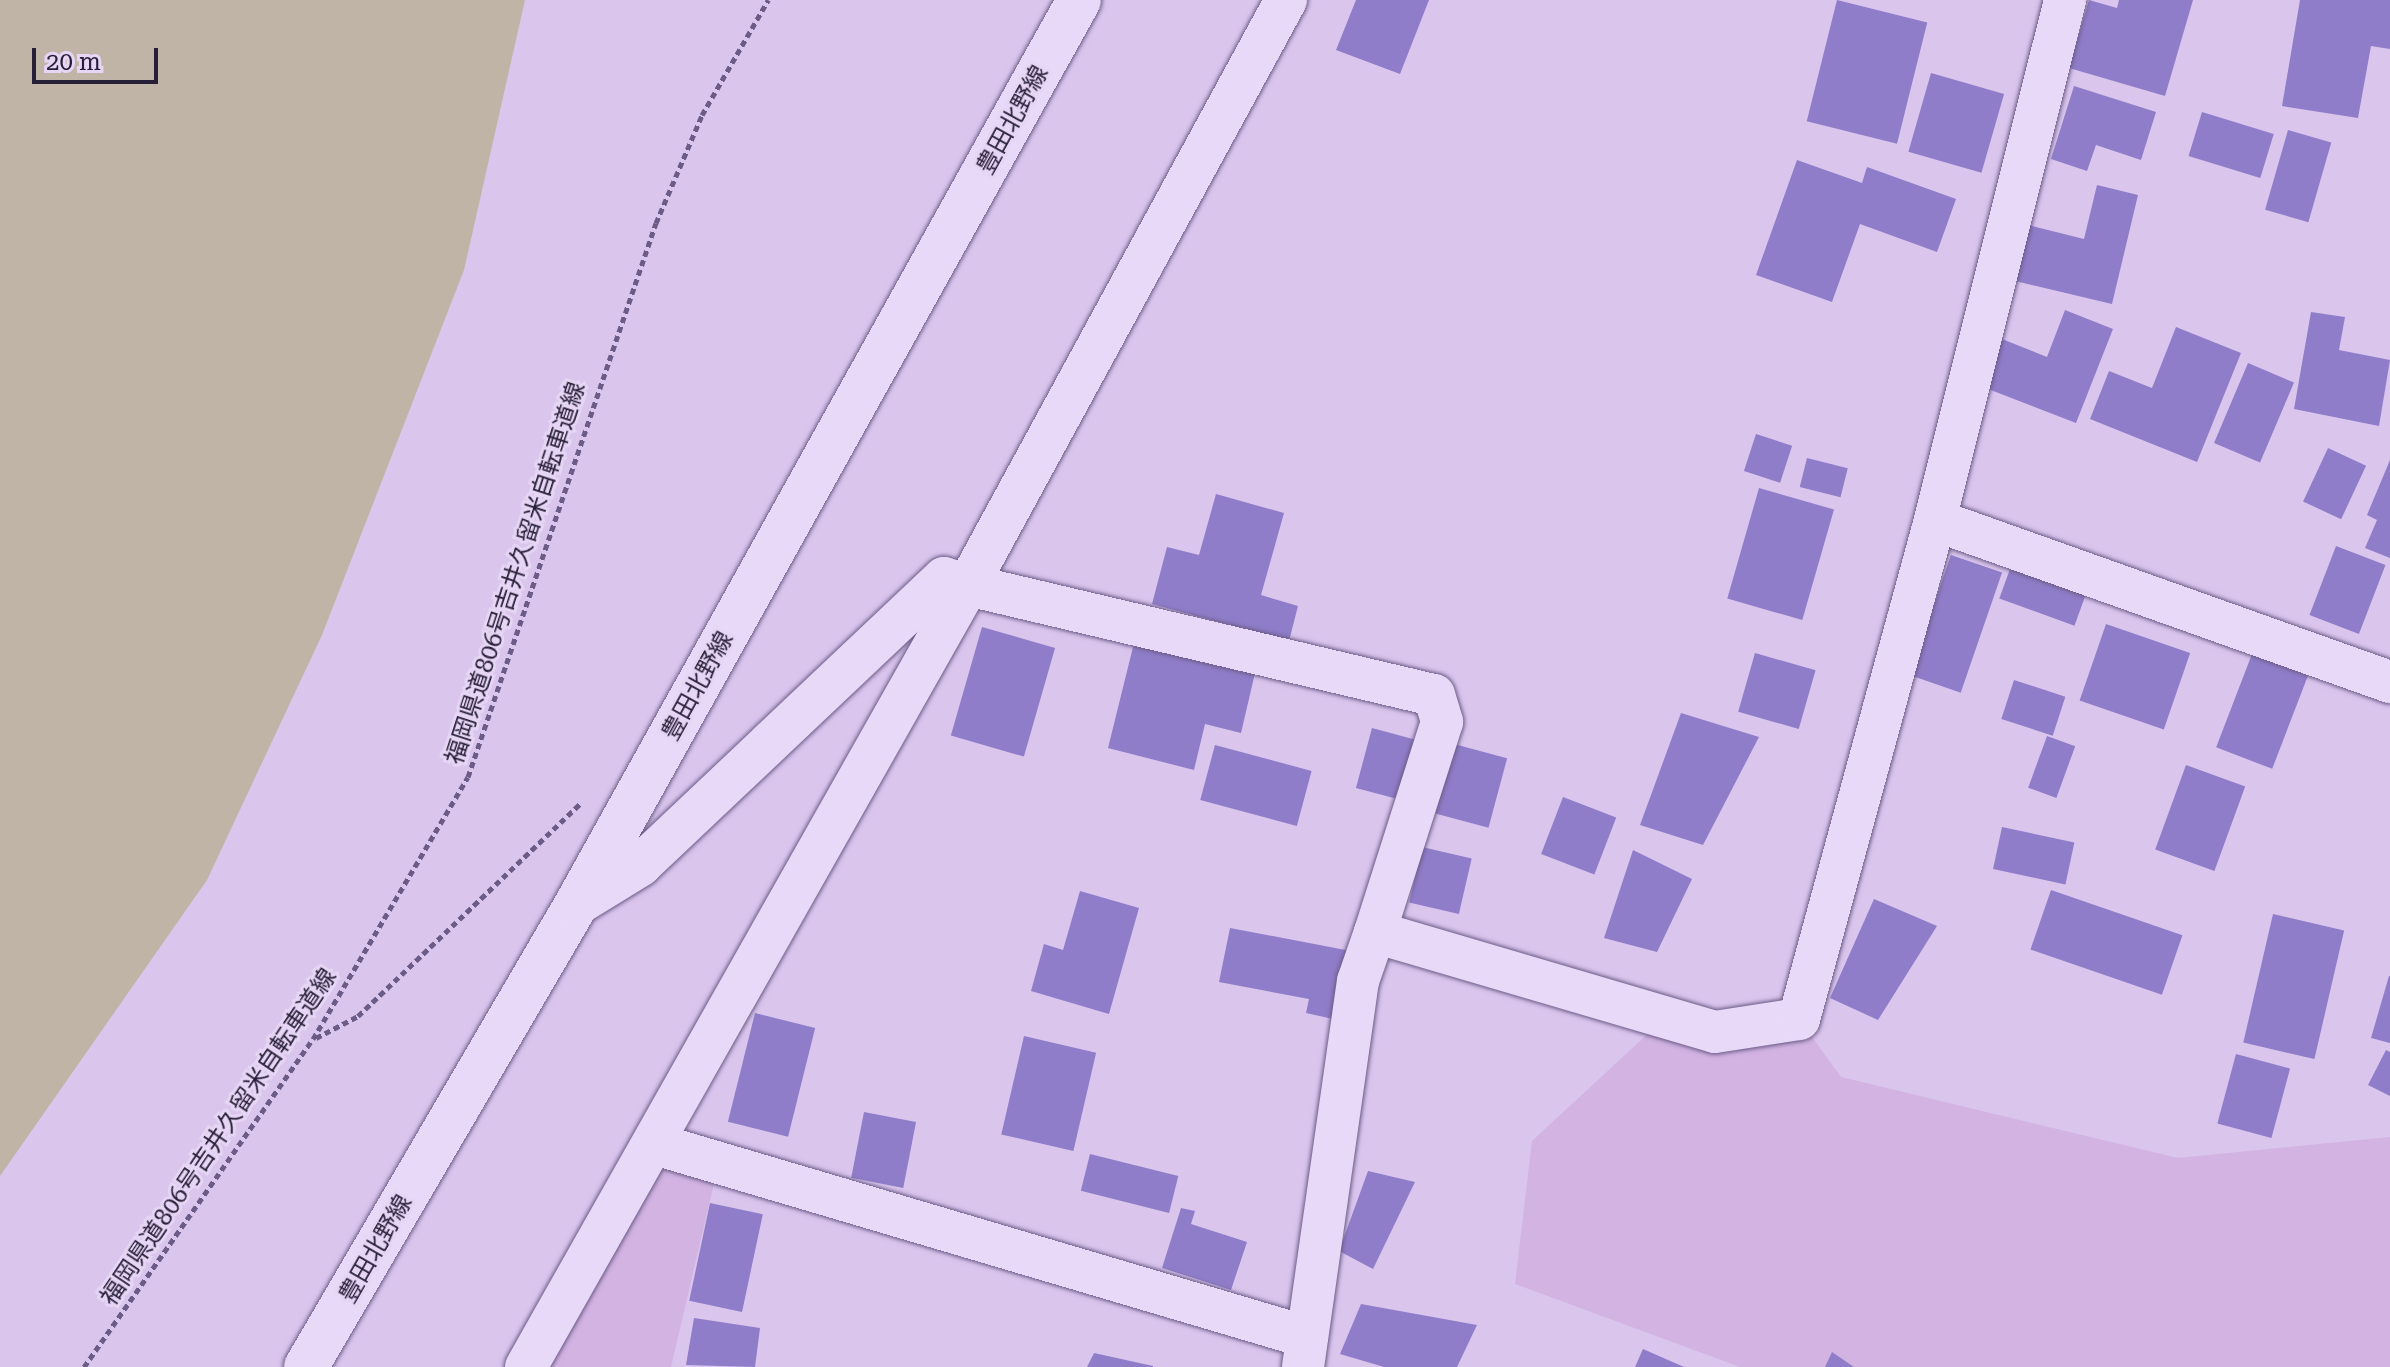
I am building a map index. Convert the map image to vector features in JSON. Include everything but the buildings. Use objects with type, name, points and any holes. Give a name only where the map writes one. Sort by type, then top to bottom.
[{"type":"main road","name":"豊田北野線","points":[[306,1367],[576,905],[1079,0]]},
{"type":"street","points":[[526,1367],[655,1144],[968,585],[1286,0]]},
{"type":"street","points":[[1375,932],[1715,1032],[1799,1019],[1935,520],[2065,0]]},
{"type":"street","points":[[1935,520],[2390,682]]},
{"type":"street","points":[[576,905],[641,865],[944,578],[1434,695],[1442,722],[1358,981],[1305,1352],[655,1144]]},
{"type":"path","name":"福岡県道806号吉井久留米自転車道線","points":[[84,1367],[313,1039],[468,777],[656,223],[702,115],[768,0]]},
{"type":"path","points":[[313,1039],[358,1016],[586,798]]},
{"type":"shaded area","points":[[0,0],[525,0],[464,270],[322,635],[207,880],[0,1176]]},
{"type":"shaded area","points":[[1666,1017],[1799,1019],[1841,1077],[2178,1158],[2390,1137],[2390,1367],[1740,1367],[1515,1284],[1532,1141]]},
{"type":"shaded area","points":[[655,1144],[719,1162],[671,1367],[526,1367]]}]
